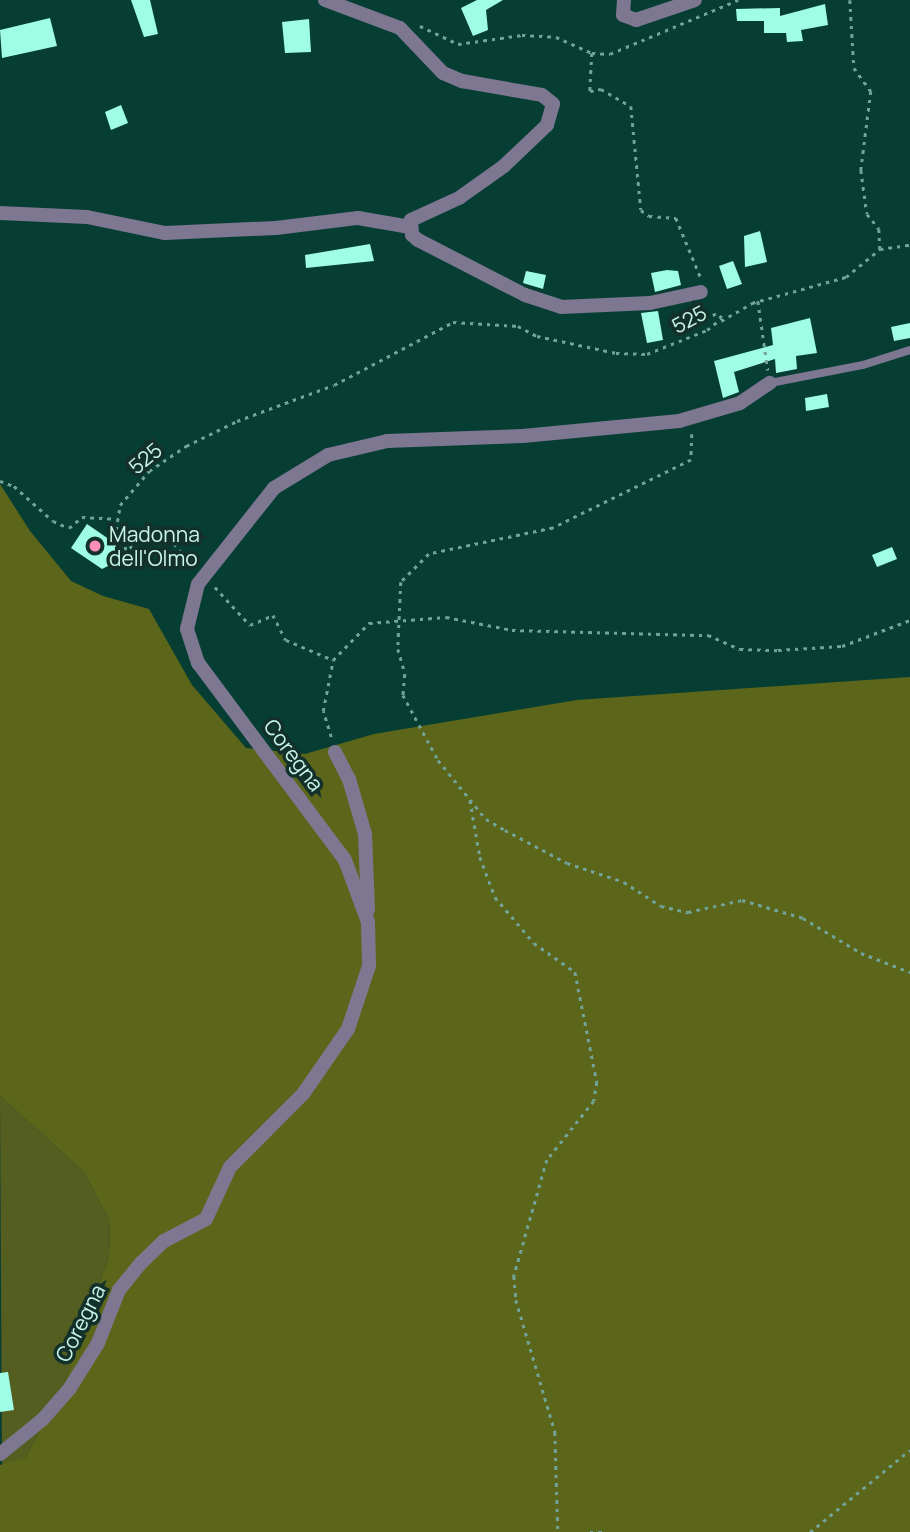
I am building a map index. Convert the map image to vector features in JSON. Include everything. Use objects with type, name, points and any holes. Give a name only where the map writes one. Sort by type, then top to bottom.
[{"type":"street","points":[[325,0],[400,28],[443,73],[462,81],[541,95],[553,104],[547,125],[503,166],[459,198],[417,214],[410,227]]},
{"type":"street","points":[[624,0],[623,15],[636,20],[695,0]]},
{"type":"street","points":[[0,213],[87,217],[165,233],[276,228],[358,218],[410,227],[418,240],[525,295],[561,307],[623,306],[701,292]]},
{"type":"street","name":"Coregna","points":[[0,1454],[43,1419],[70,1388],[98,1343],[120,1290],[141,1263],[164,1241],[206,1219],[230,1167],[303,1094],[348,1029],[369,966],[368,922],[345,860],[323,825],[198,663],[187,629],[191,603],[204,576],[274,488],[328,456],[387,441],[523,436],[693,418],[740,403],[770,383]]},
{"type":"street","points":[[335,752],[349,779],[365,834],[368,922]]},
{"type":"lane","points":[[770,383],[863,365],[910,350]]},
{"type":"path","points":[[409,21],[458,44],[522,35],[556,37],[592,53],[632,48],[738,0]]},
{"type":"path","points":[[850,0],[854,68],[871,90],[861,170],[867,214],[879,229],[880,249]]},
{"type":"path","name":"525","points":[[116,519],[120,505],[149,471],[186,446],[237,421],[334,384],[453,322],[518,326],[537,336],[616,353],[647,354],[721,321],[720,314],[696,323],[689,307],[701,292],[699,271],[676,218],[649,216],[641,210],[631,106],[601,89],[590,91],[592,53]]},
{"type":"path","points":[[721,321],[758,301],[846,277],[880,249],[910,245]]},
{"type":"path","points":[[758,301],[770,383]]},
{"type":"path","points":[[693,418],[691,460],[553,528],[429,554],[401,582],[398,622],[403,695],[438,760],[486,818],[505,830],[567,863],[624,882],[661,906],[688,912],[742,900],[803,918],[861,953],[910,972]]},
{"type":"path","points":[[0,481],[14,486],[53,521],[69,528],[82,517],[116,519],[116,530],[126,550],[163,531],[250,625],[273,615],[286,640],[333,660]]},
{"type":"path","points":[[335,752],[323,711],[333,660],[369,623],[446,617],[512,630],[708,635],[740,649],[778,650],[842,646],[910,620]]},
{"type":"path","points":[[469,797],[480,857],[495,897],[534,943],[575,972],[597,1082],[594,1101],[547,1160],[514,1276],[516,1300],[555,1432],[558,1532]]},
{"type":"path","points":[[810,1532],[910,1450]]},
{"type":"path","points":[[590,1532],[603,1532]]},
{"type":"green space","points":[[0,484],[30,531],[71,581],[103,596],[149,609],[192,685],[246,748],[305,754],[374,734],[577,700],[910,677],[910,1532],[0,1532],[0,1465],[26,1457],[65,1381],[109,1256],[110,1222],[84,1172],[0,1096]]},
{"type":"green space","points":[[0,1096],[84,1172],[110,1222],[109,1256],[65,1381],[26,1457],[2,1466]]},
{"type":"building","points":[[131,0],[150,0],[158,34],[144,37]]},
{"type":"building","points":[[477,0],[503,0],[486,10],[488,30],[473,36],[461,8]]},
{"type":"building","points":[[825,4],[828,25],[801,30],[803,41],[787,42],[786,33],[764,33],[764,21],[737,21],[736,9],[780,8],[780,16]]},
{"type":"building","points":[[50,18],[57,46],[2,58],[0,30]]},
{"type":"building","points":[[309,19],[311,52],[285,53],[282,22]]},
{"type":"building","points":[[121,105],[128,123],[111,130],[105,112]]},
{"type":"building","points":[[760,231],[767,262],[745,267],[744,236]]},
{"type":"building","points":[[370,244],[374,261],[306,268],[305,255]]},
{"type":"building","points":[[733,261],[742,284],[727,289],[719,266]]},
{"type":"building","points":[[526,271],[546,275],[543,289],[523,283]]},
{"type":"building","points":[[678,271],[681,285],[655,292],[651,273]]},
{"type":"building","points":[[658,311],[663,340],[647,343],[641,313]]},
{"type":"building","points":[[810,318],[817,353],[796,356],[797,369],[776,373],[775,359],[734,372],[739,392],[723,398],[714,361],[773,345],[771,328]]},
{"type":"building","points":[[910,323],[910,338],[894,341],[891,327]]},
{"type":"building","points":[[827,394],[829,407],[806,411],[805,398]]},
{"type":"building","name":"Madonna dell'Olmo","points":[[87,524],[116,544],[116,562],[102,569],[71,548]]},
{"type":"building","points":[[892,547],[897,559],[877,567],[872,555]]},
{"type":"building","points":[[8,1372],[14,1410],[0,1412],[0,1373]]},
{"type":"place","name":"Madonna dell'Olmo","points":[[95,546]]}]
